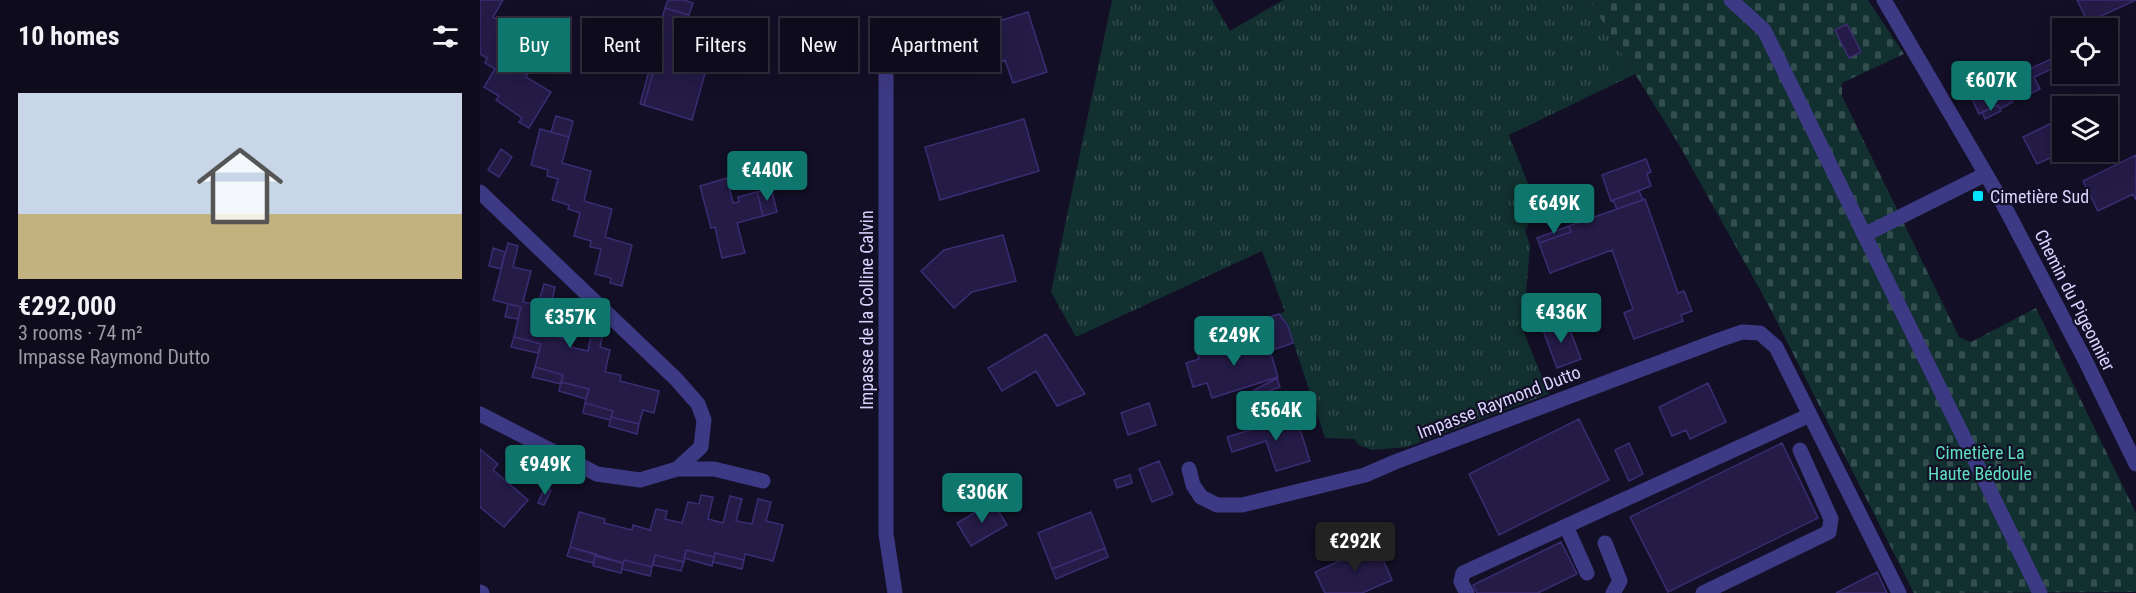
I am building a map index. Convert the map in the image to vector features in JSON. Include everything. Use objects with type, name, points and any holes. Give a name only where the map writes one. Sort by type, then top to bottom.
[{"type":"street","points":[[1731,0],[1764,30],[2040,593]]},
{"type":"street","name":"Chemin du Pigeonnier","points":[[1884,0],[1986,174],[2084,358],[2136,464]]},
{"type":"street","name":"Impasse de la Colline Calvin","points":[[886,72],[886,534],[895,593]]},
{"type":"street","points":[[1864,235],[1986,174]]},
{"type":"street","points":[[480,192],[676,379],[698,404],[704,420],[700,447],[677,470]]},
{"type":"street","name":"Impasse Raymond Dutto","points":[[1189,469],[1193,485],[1201,497],[1217,505],[1242,505],[1365,475],[1742,332],[1760,333],[1776,347],[1899,593]]},
{"type":"street","points":[[480,414],[597,474],[640,480],[677,470],[714,470],[763,481]]},
{"type":"street","points":[[1467,593],[1461,582],[1463,573],[1810,415]]},
{"type":"street","points":[[1703,593],[1829,532],[1831,519],[1800,450]]},
{"type":"street","points":[[1566,526],[1587,573]]},
{"type":"street","points":[[1605,543],[1620,581],[1613,593]]},
{"type":"green space","points":[[1112,0],[1212,0],[1230,31],[1283,0],[1589,0],[1635,74],[1509,135],[1539,212],[1536,220],[1530,223],[1525,230],[1530,246],[1523,330],[1549,394],[1407,447],[1372,450],[1359,445],[1354,439],[1325,438],[1288,326],[1279,314],[1285,312],[1262,251],[1076,337],[1051,292]]},
{"type":"green space","name":"Cimetière La Haute Bédoule","points":[[1589,0],[1868,0],[1904,54],[1842,83],[1842,96],[1959,337],[1971,342],[2036,308],[2136,513],[2136,592],[1914,593],[1769,306],[1678,143]]},
{"type":"building","points":[[480,0],[503,0],[493,17],[498,20],[498,72],[528,72],[526,77],[551,92],[529,128],[519,122],[522,118],[496,100],[499,96],[484,87],[495,69],[485,63],[487,58],[480,54]]},
{"type":"building","points":[[668,0],[684,0],[693,3],[689,15],[665,8]]},
{"type":"building","points":[[2077,0],[2136,0],[2097,18],[2086,18]]},
{"type":"building","points":[[665,8],[689,15],[688,18],[674,18],[674,72],[705,72],[692,120],[644,105],[653,72],[662,72],[662,18]]},
{"type":"building","points":[[1028,12],[1047,72],[1013,83],[1005,60],[1000,62],[1000,21]]},
{"type":"building","points":[[1847,24],[1861,52],[1849,58],[1835,30]]},
{"type":"building","points":[[2052,59],[2052,69],[2034,77],[2040,89],[2024,97],[2014,76]]},
{"type":"building","points":[[649,72],[653,72],[644,105],[640,104]]},
{"type":"building","points":[[1985,88],[1993,90],[1996,95],[2007,90],[2013,102],[2000,109],[1998,105],[1979,114],[1971,97]]},
{"type":"building","points":[[1998,105],[2001,111],[1985,119],[1982,112]]},
{"type":"building","points":[[556,116],[573,121],[569,137],[551,132]]},
{"type":"building","points":[[1024,119],[1039,171],[940,200],[925,147]]},
{"type":"building","points":[[2052,123],[2052,157],[2037,164],[2023,137]]},
{"type":"building","points":[[540,129],[569,137],[562,163],[591,171],[584,201],[612,209],[605,237],[632,245],[622,286],[610,283],[611,278],[595,274],[601,249],[590,247],[591,241],[574,236],[580,213],[568,209],[569,205],[552,200],[558,179],[547,176],[548,170],[531,165]]},
{"type":"building","points":[[501,149],[512,157],[499,177],[488,170]]},
{"type":"building","points":[[2136,155],[2136,200],[2133,194],[2098,211],[2083,181]]},
{"type":"building","points":[[1646,159],[1651,172],[1647,174],[1651,186],[1611,201],[1602,175]]},
{"type":"building","points":[[727,178],[733,203],[739,202],[738,197],[757,192],[763,216],[737,223],[745,253],[722,258],[715,227],[711,228],[700,186]]},
{"type":"building","points":[[771,188],[777,212],[763,216],[757,192]]},
{"type":"building","points":[[1639,191],[1643,200],[1617,209],[1613,200]]},
{"type":"building","points":[[1645,199],[1678,293],[1684,291],[1692,311],[1681,315],[1683,321],[1634,339],[1624,313],[1633,309],[1612,250],[1550,273],[1539,243],[1571,232],[1569,226]]},
{"type":"building","points":[[1569,226],[1571,232],[1539,243],[1537,238]]},
{"type":"building","points":[[1003,235],[1016,281],[972,292],[954,308],[921,271],[944,250]]},
{"type":"building","points":[[508,243],[518,246],[513,267],[531,271],[523,302],[538,305],[544,284],[555,287],[550,310],[561,314],[555,336],[572,341],[570,347],[588,351],[592,330],[603,333],[600,347],[610,350],[605,372],[621,375],[620,381],[659,391],[654,413],[643,410],[639,424],[611,417],[613,411],[585,403],[589,389],[561,382],[563,375],[535,367],[541,344],[514,337],[521,307],[493,300]]},
{"type":"building","points":[[493,248],[505,252],[501,269],[489,266]]},
{"type":"building","points":[[508,304],[521,307],[518,319],[505,317]]},
{"type":"building","points":[[1279,314],[1288,326],[1293,343],[1270,351],[1260,320]]},
{"type":"building","points":[[1565,317],[1570,330],[1562,333],[1557,320]]},
{"type":"building","points":[[1557,320],[1562,333],[1570,330],[1581,359],[1557,368],[1541,325]]},
{"type":"building","points":[[1046,334],[1085,394],[1057,406],[1036,371],[1002,391],[988,368]]},
{"type":"building","points":[[1265,334],[1278,377],[1212,398],[1207,383],[1193,387],[1186,363],[1199,359],[1198,355]]},
{"type":"building","points":[[514,337],[541,344],[538,353],[511,347]]},
{"type":"building","points":[[535,367],[563,375],[561,384],[532,377]]},
{"type":"building","points":[[1277,378],[1280,387],[1256,396],[1254,390]]},
{"type":"building","points":[[561,382],[589,389],[586,399],[559,391]]},
{"type":"building","points":[[1708,383],[1726,422],[1690,439],[1686,430],[1672,436],[1659,407]]},
{"type":"building","points":[[585,403],[613,411],[610,420],[583,413]]},
{"type":"building","points":[[1149,403],[1156,425],[1128,435],[1121,413]]},
{"type":"building","points":[[1296,416],[1310,461],[1276,471],[1266,441],[1232,452],[1227,437]]},
{"type":"building","points":[[611,417],[639,424],[637,434],[609,426]]},
{"type":"building","points":[[1579,419],[1609,480],[1499,535],[1469,474]]},
{"type":"building","points":[[1629,443],[1643,474],[1629,481],[1615,450]]},
{"type":"building","points":[[1782,443],[1818,518],[1668,592],[1630,517]]},
{"type":"building","points":[[480,449],[498,464],[493,470],[528,500],[504,527],[480,507]]},
{"type":"building","points":[[1159,461],[1173,494],[1152,502],[1139,469]]},
{"type":"building","points":[[1130,475],[1132,483],[1117,488],[1114,480]]},
{"type":"building","points":[[545,487],[551,490],[544,505],[538,503]]},
{"type":"building","points":[[701,495],[713,497],[708,519],[723,523],[730,496],[742,499],[736,521],[752,524],[758,499],[771,502],[766,521],[783,525],[773,561],[745,554],[744,560],[715,553],[714,557],[686,550],[684,562],[655,555],[652,567],[624,560],[623,563],[570,547],[579,512],[605,519],[604,523],[632,530],[633,525],[650,530],[656,509],[667,511],[665,519],[682,523],[688,502],[699,504]]},
{"type":"building","points":[[993,502],[1007,525],[971,546],[957,523]]},
{"type":"building","points":[[1091,512],[1105,548],[1052,569],[1038,533]]},
{"type":"building","points":[[1561,542],[1577,574],[1538,593],[1477,593],[1473,585]]},
{"type":"building","points":[[1376,544],[1392,580],[1362,593],[1325,593],[1315,572]]},
{"type":"building","points":[[570,547],[596,554],[593,563],[567,556]]},
{"type":"building","points":[[1105,548],[1108,557],[1056,579],[1052,569]]},
{"type":"building","points":[[686,550],[714,557],[712,566],[684,558]]},
{"type":"building","points":[[715,553],[744,560],[742,569],[713,562]]},
{"type":"building","points":[[655,555],[684,562],[681,571],[653,565]]},
{"type":"building","points":[[595,556],[623,563],[621,573],[593,566]]},
{"type":"building","points":[[624,560],[652,567],[650,576],[622,569]]},
{"type":"building","points":[[1877,572],[1887,593],[1836,593]]},
{"type":"place","name":"Cimetière Sud","points":[[1978,196]]}]
